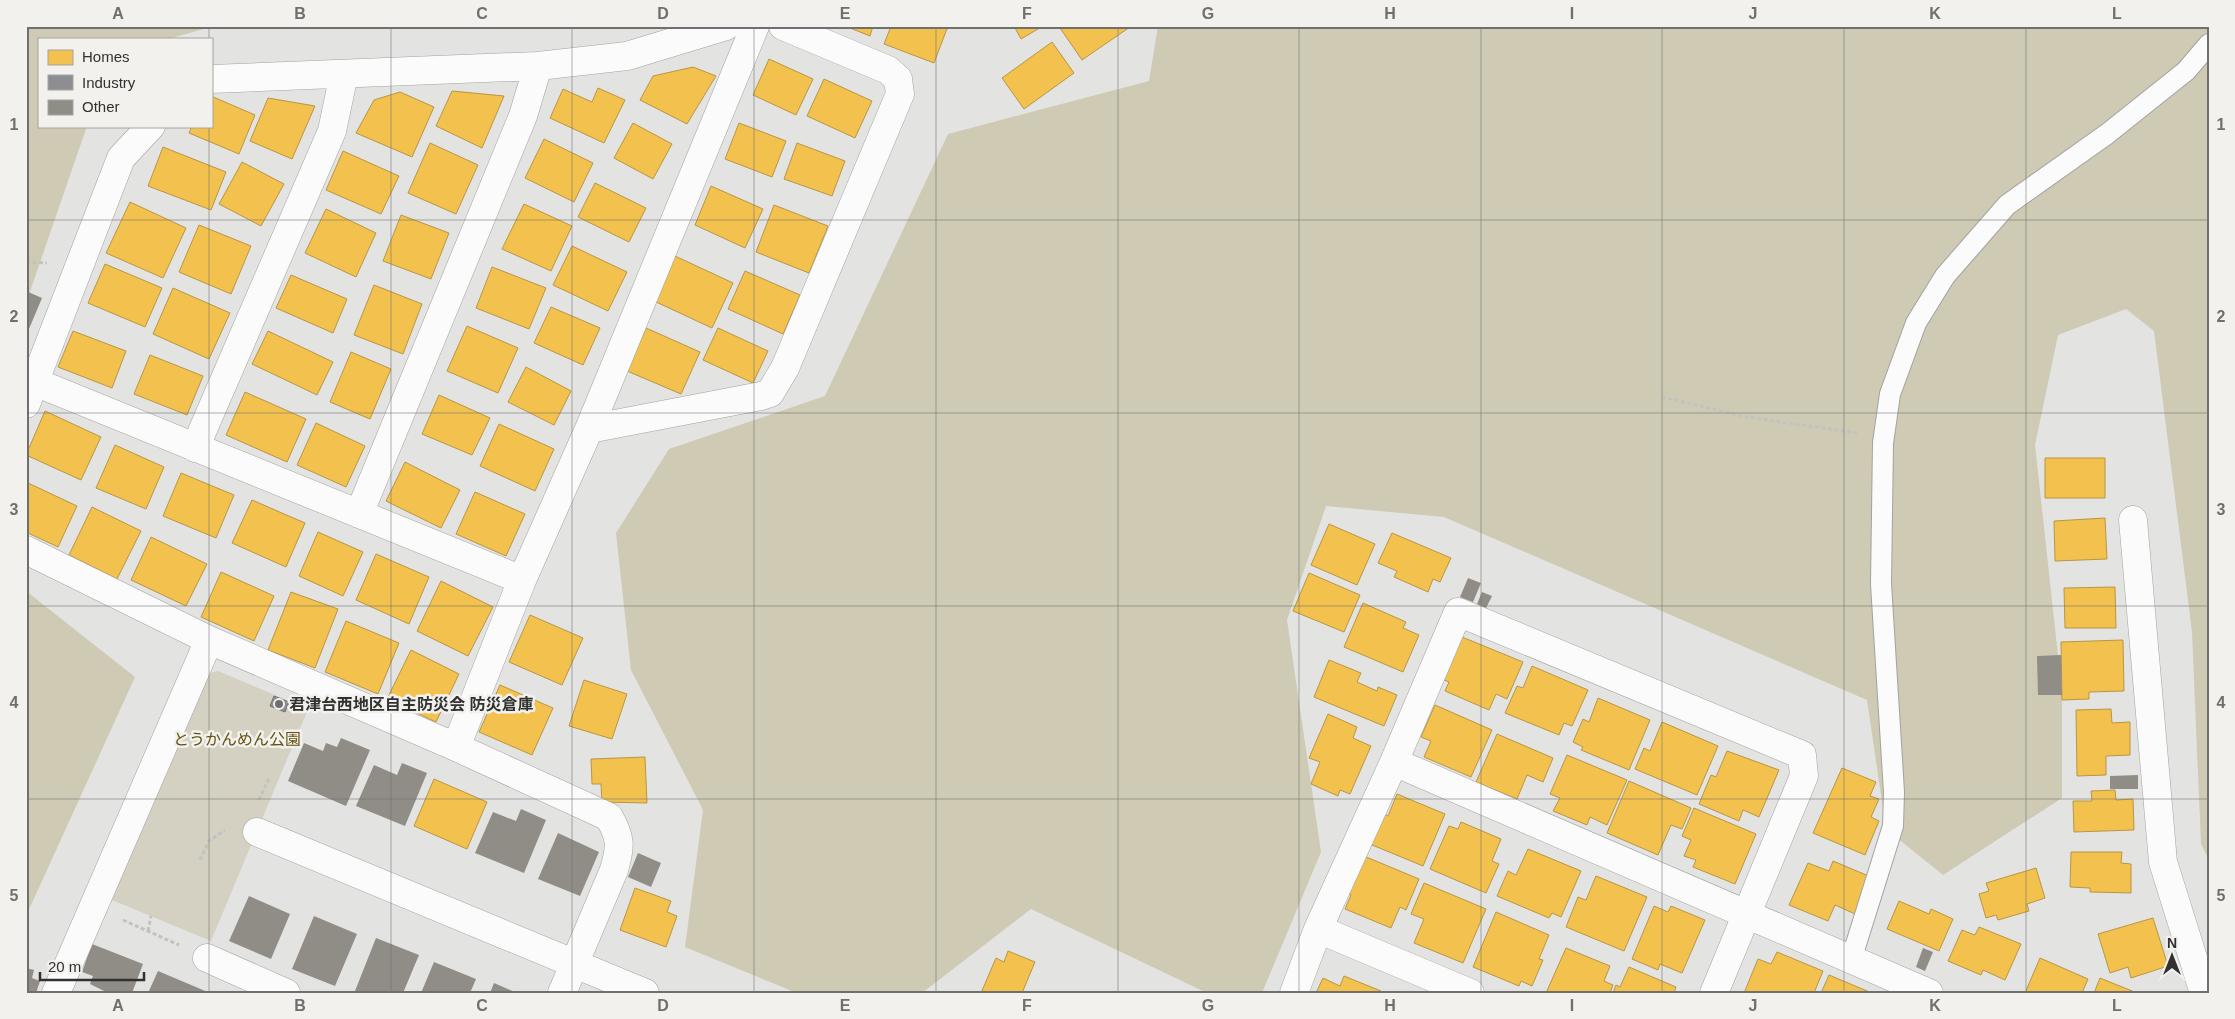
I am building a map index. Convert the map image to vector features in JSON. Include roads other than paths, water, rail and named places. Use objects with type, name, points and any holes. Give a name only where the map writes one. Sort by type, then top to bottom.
[{"type":"street","points":[[212,79],[538,66],[626,56],[726,26]]},
{"type":"street","points":[[456,747],[522,580],[588,428],[755,26]]},
{"type":"street","points":[[588,428],[761,396],[770,393],[785,368],[900,94],[898,79],[888,70],[783,26]]},
{"type":"street","points":[[359,514],[523,116],[538,66]]},
{"type":"street","points":[[195,448],[332,131],[344,74]]},
{"type":"street","points":[[149,128],[121,158],[31,393],[195,448],[522,580]]},
{"type":"street","points":[[2133,520],[2163,862],[2204,993]]},
{"type":"street","points":[[26,550],[210,640],[456,747],[609,817],[618,833],[620,850],[614,870],[562,993]]},
{"type":"street","points":[[1294,993],[1318,929],[1394,762],[1458,612],[1802,755],[1804,776],[1714,993]]},
{"type":"street","points":[[56,993],[210,640]]},
{"type":"street","points":[[1394,762],[1923,992]]},
{"type":"street","points":[[257,832],[645,993]]},
{"type":"street","points":[[1318,929],[1470,993]]},
{"type":"street","points":[[207,958],[252,986],[286,993]]},
{"type":"lane","points":[[1851,960],[1893,826],[1894,792],[1881,584],[1883,444],[1890,394],[1916,323],[1945,276],[2007,205],[2106,134],[2186,71],[2209,44]]},
{"type":"place","name":"君津台西地区自主防災会 防災倉庫","points":[[279,704]]},
{"type":"park label","name":"とうかんめん公園","points":[[237,739]]}]
